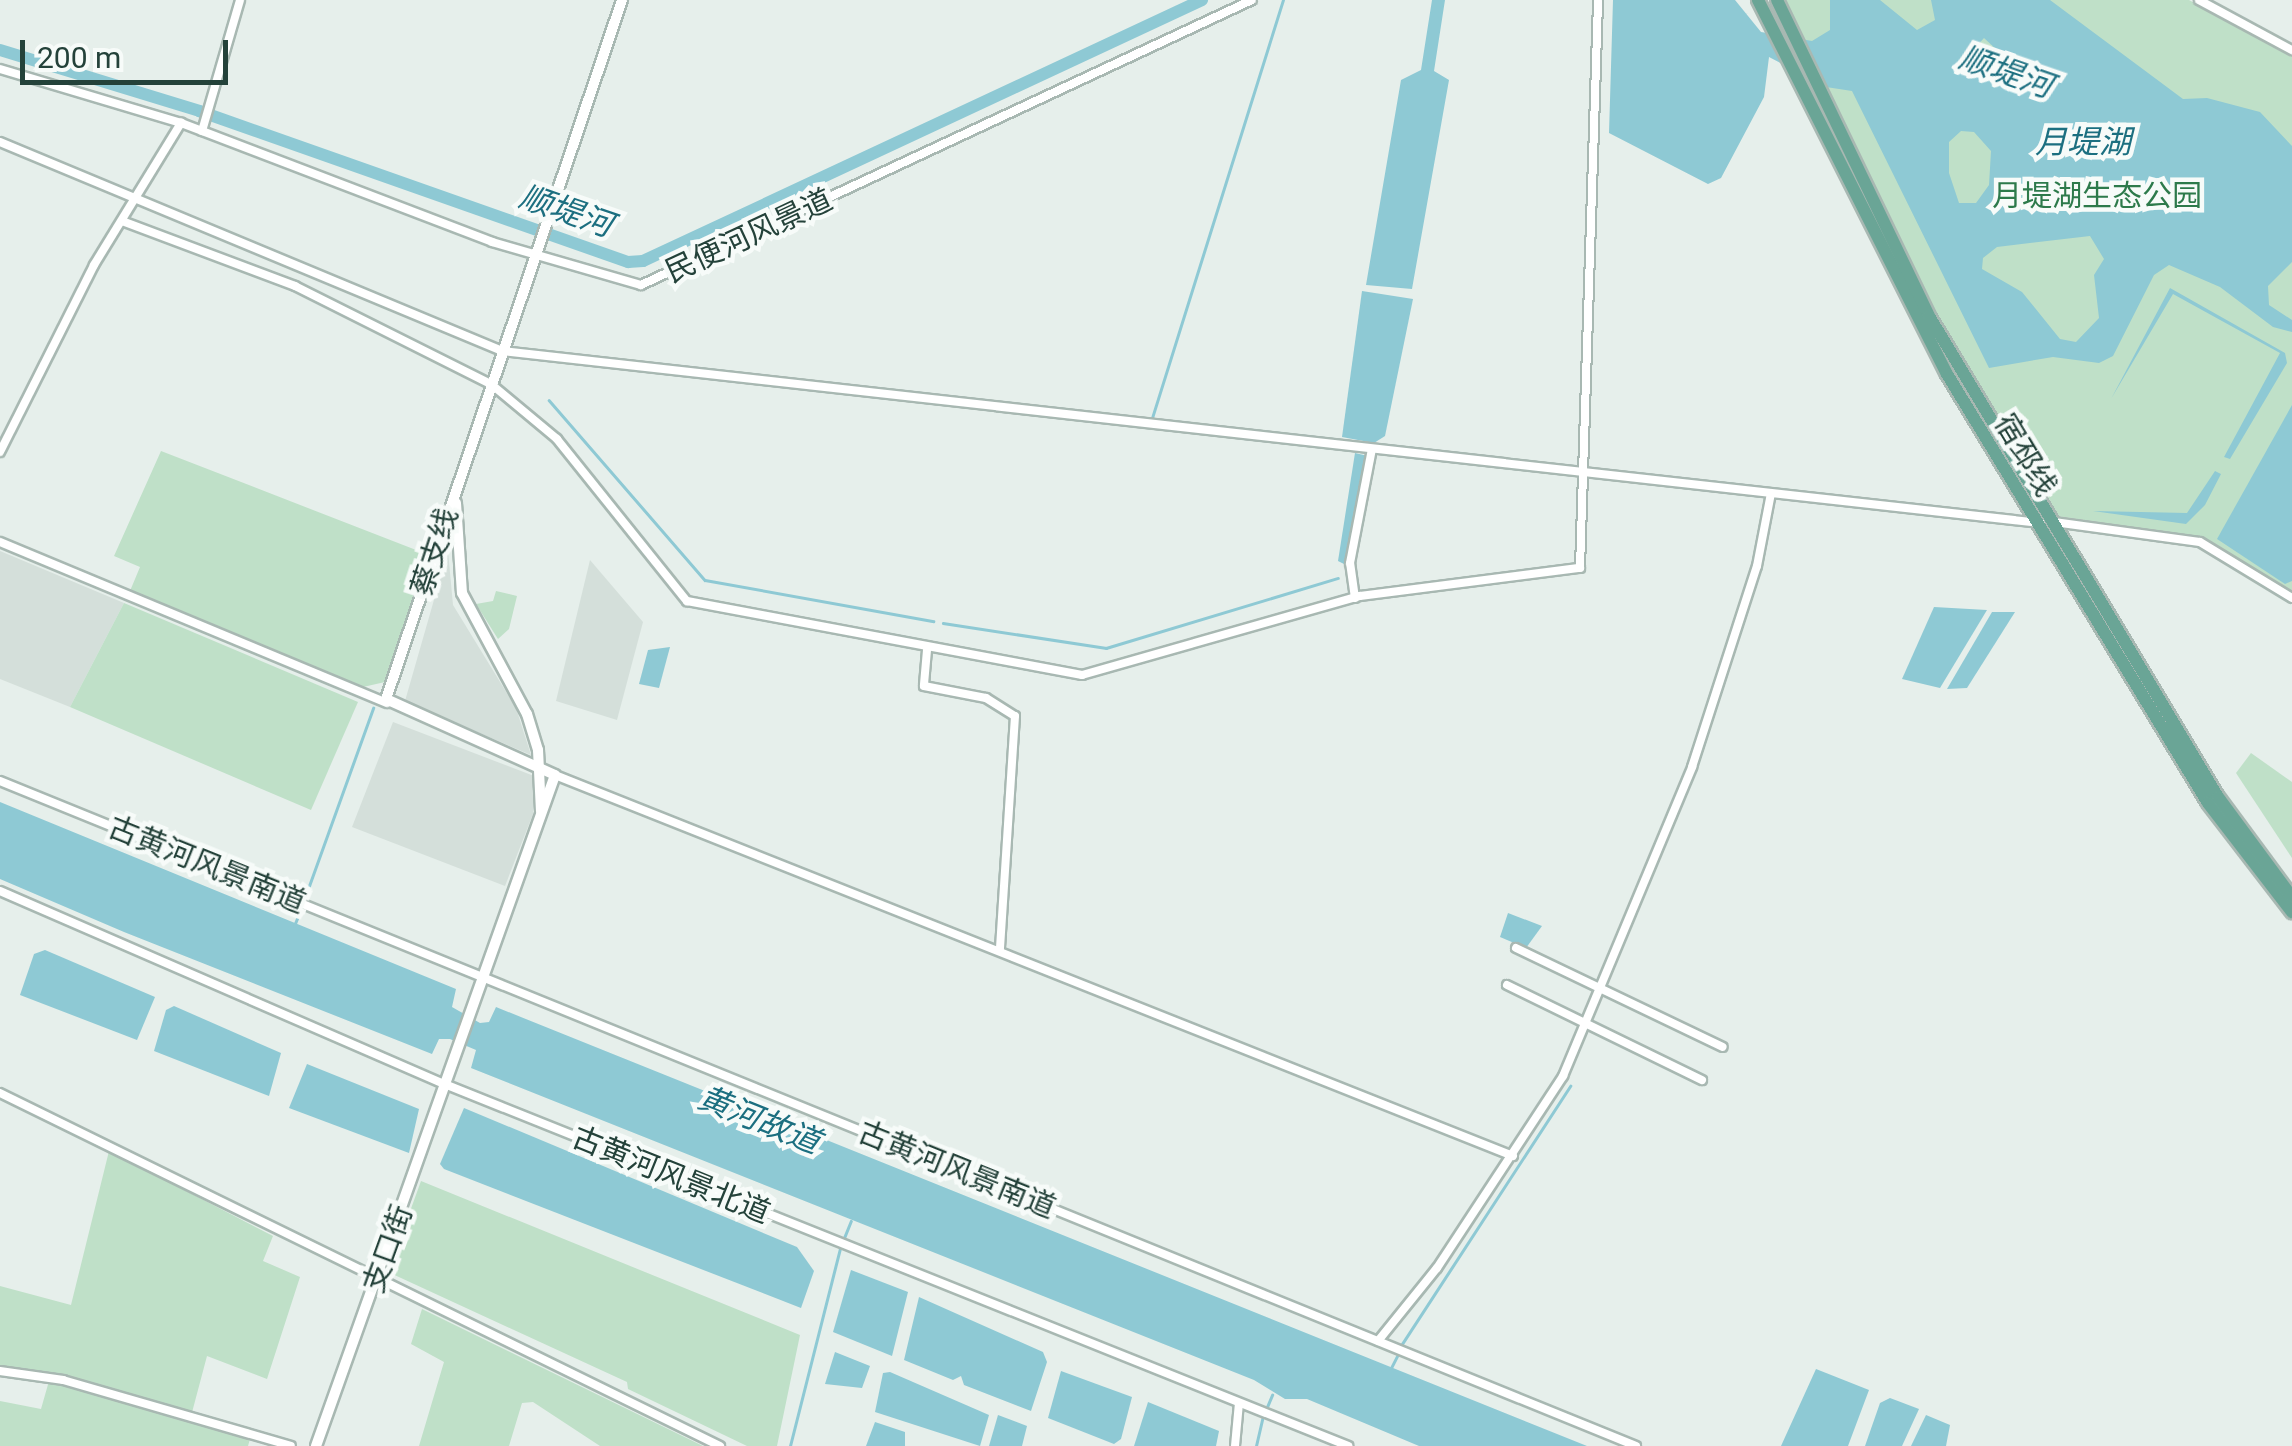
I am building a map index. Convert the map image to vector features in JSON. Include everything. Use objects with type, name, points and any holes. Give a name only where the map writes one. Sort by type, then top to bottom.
[{"type":"main road","name":"宿邳线","points":[[1758,0],[1947,374],[2208,803],[2292,912]]},
{"type":"main road","name":"宿邳线","points":[[1777,0],[1929,316],[2218,797],[2292,897]]},
{"type":"street","points":[[202,127],[240,0]]},
{"type":"street","name":"蔡支线","points":[[387,703],[622,0]]},
{"type":"street","name":"民便河风景道","points":[[0,69],[202,127],[536,256],[647,284],[1252,0]]},
{"type":"street","points":[[122,221],[295,286],[491,384],[558,439],[687,602],[833,625],[926,650],[1082,675],[1355,598],[1580,568],[1598,0]]},
{"type":"street","points":[[2199,0],[2292,50]]},
{"type":"street","points":[[0,452],[122,221],[138,201],[181,124]]},
{"type":"street","points":[[0,142],[502,351],[2054,522],[2200,542],[2292,598]]},
{"type":"street","points":[[1355,598],[1350,564],[1372,449]]},
{"type":"street","points":[[459,479],[454,540],[462,593],[528,714],[540,768],[538,832]]},
{"type":"street","points":[[1378,1341],[1398,1322],[1551,1100],[1692,768],[1756,566],[1771,493]]},
{"type":"street","points":[[0,542],[555,775],[1513,1156]]},
{"type":"street","points":[[926,650],[924,686],[986,698],[1015,716],[1000,950]]},
{"type":"street","points":[[485,979],[555,775]]},
{"type":"street","name":"古黄河风景南道","points":[[0,781],[1636,1446]]},
{"type":"street","name":"古黄河风景北道","points":[[0,891],[447,1085],[1348,1446]]},
{"type":"street","points":[[1516,948],[1723,1047]]},
{"type":"street","name":"支口街","points":[[316,1446],[485,979]]},
{"type":"street","points":[[1507,985],[1702,1080]]},
{"type":"street","points":[[0,1093],[720,1446]]},
{"type":"street","points":[[0,1373],[63,1380],[291,1446]]},
{"type":"street","points":[[1235,1446],[1239,1403]]},
{"type":"shaded area","points":[[0,551],[124,603],[70,707],[0,679]]},
{"type":"shaded area","points":[[448,551],[453,605],[516,708],[531,755],[405,701]]},
{"type":"shaded area","points":[[590,560],[643,622],[617,720],[556,701]]},
{"type":"shaded area","points":[[393,722],[534,776],[533,814],[505,886],[352,827]]},
{"type":"green space","name":"月堤湖生态公园","points":[[1784,0],[2189,0],[2292,56],[2292,595],[2196,536],[2056,516],[1939,318]]},
{"type":"green space","points":[[161,451],[429,555],[385,682],[363,687],[130,591],[140,567],[114,556]]},
{"type":"green space","points":[[496,591],[517,596],[509,629],[498,639],[476,604],[493,601]]},
{"type":"green space","points":[[124,603],[358,702],[311,810],[70,707]]},
{"type":"green space","points":[[2251,753],[2292,782],[2292,858],[2236,773]]},
{"type":"green space","points":[[109,1151],[273,1236],[263,1261],[300,1277],[267,1379],[207,1356],[190,1420],[250,1439],[248,1446],[0,1446],[0,1401],[41,1409],[51,1374],[0,1366],[0,1286],[71,1305]]},
{"type":"green space","points":[[421,1181],[800,1335],[777,1446],[747,1446],[628,1389],[627,1382],[388,1272]]},
{"type":"green space","points":[[422,1309],[703,1446],[600,1446],[533,1402],[522,1403],[509,1446],[419,1446],[444,1362],[411,1344]]},
{"type":"water","points":[[1432,0],[1445,0],[1434,71],[1449,80],[1412,289],[1366,285],[1401,80],[1421,70]]},
{"type":"water","name":"月堤湖","points":[[1613,0],[1735,0],[1761,32],[1812,41],[1830,30],[1830,0],[1880,0],[1917,30],[1935,20],[1931,0],[2050,0],[2183,99],[2207,98],[2260,112],[2292,146],[2292,262],[2268,286],[2269,305],[2292,320],[2292,332],[2273,327],[2220,287],[2169,265],[2154,275],[2113,356],[2099,363],[2053,357],[1989,368],[1852,91],[1826,87],[1769,57],[1764,97],[1721,178],[1708,184],[1609,133]],"holes":[[[1984,38],[2010,62],[2005,76],[1975,77],[1973,50]],[[1961,131],[1974,132],[1991,151],[1989,185],[1976,203],[1959,203],[1949,173],[1949,142]],[[2090,236],[2104,259],[2094,275],[2099,318],[2076,342],[2060,339],[2022,292],[1982,269],[1983,258],[1997,247]]]},
{"type":"water","points":[[2170,288],[2285,353],[2287,363],[2230,459],[2224,457],[2280,353],[2173,294],[2111,399]]},
{"type":"water","points":[[1362,291],[1413,299],[1385,436],[1374,443],[1342,437]]},
{"type":"water","points":[[2292,405],[2292,581],[2285,584],[2217,539]]},
{"type":"water","points":[[1355,453],[1368,456],[1344,564],[1338,561]]},
{"type":"water","points":[[2215,471],[2221,474],[2205,505],[2186,524],[2093,511],[2187,513]]},
{"type":"water","points":[[1934,607],[1987,610],[1940,688],[1902,679]]},
{"type":"water","points":[[1992,612],[2015,612],[1967,688],[1947,689]]},
{"type":"water","points":[[670,647],[659,688],[639,684],[648,650]]},
{"type":"water","name":"黄河故道","points":[[0,802],[456,989],[452,1007],[480,1023],[489,1022],[496,1007],[1587,1446],[1419,1446],[1307,1399],[1285,1399],[1254,1380],[471,1068],[476,1050],[450,1039],[439,1039],[432,1054],[124,932],[0,879]]},
{"type":"water","points":[[1508,913],[1542,926],[1526,948],[1500,937]]},
{"type":"water","points":[[45,950],[155,997],[137,1040],[20,995],[34,954]]},
{"type":"water","points":[[174,1006],[281,1053],[269,1096],[154,1051],[166,1010]]},
{"type":"water","points":[[307,1064],[419,1109],[409,1153],[289,1108]]},
{"type":"water","points":[[464,1108],[797,1247],[814,1271],[801,1308],[444,1169],[440,1164]]},
{"type":"water","points":[[851,1270],[908,1292],[892,1356],[833,1332]]},
{"type":"water","points":[[919,1297],[1043,1352],[1047,1362],[1031,1411],[964,1385],[961,1376],[953,1380],[904,1360]]},
{"type":"water","points":[[835,1352],[870,1366],[862,1388],[825,1384]]},
{"type":"water","points":[[1816,1369],[1869,1390],[1848,1446],[1781,1446]]},
{"type":"water","points":[[1061,1371],[1132,1397],[1121,1439],[1114,1444],[1048,1418]]},
{"type":"water","points":[[890,1372],[989,1415],[980,1446],[875,1412],[883,1373]]},
{"type":"water","points":[[1890,1398],[1919,1409],[1902,1446],[1865,1446],[1880,1403]]},
{"type":"water","points":[[1148,1402],[1219,1431],[1216,1446],[1134,1446]]},
{"type":"water","points":[[998,1415],[1027,1426],[1022,1446],[989,1446]]},
{"type":"water","points":[[1926,1415],[1950,1425],[1946,1446],[1911,1446]]},
{"type":"water","points":[[875,1422],[905,1432],[905,1446],[866,1446]]},
{"type":"waterway","name":"顺堤河","points":[[0,50],[199,111],[628,262],[643,261],[1202,0]]},
{"type":"waterway","points":[[1152,418],[1283,0]]},
{"type":"waterway","points":[[549,400],[705,580],[933,621]]},
{"type":"waterway","points":[[943,623],[1106,648],[1338,578]]},
{"type":"waterway","points":[[304,900],[373,708]]},
{"type":"waterway","points":[[294,926],[301,909]]},
{"type":"waterway","points":[[1402,1344],[1570,1086]]},
{"type":"waterway","points":[[844,1238],[851,1221]]},
{"type":"waterway","points":[[790,1446],[840,1249]]},
{"type":"waterway","points":[[1391,1368],[1397,1356]]},
{"type":"waterway","points":[[1267,1407],[1272,1395]]},
{"type":"waterway","points":[[1256,1446],[1262,1419]]}]
